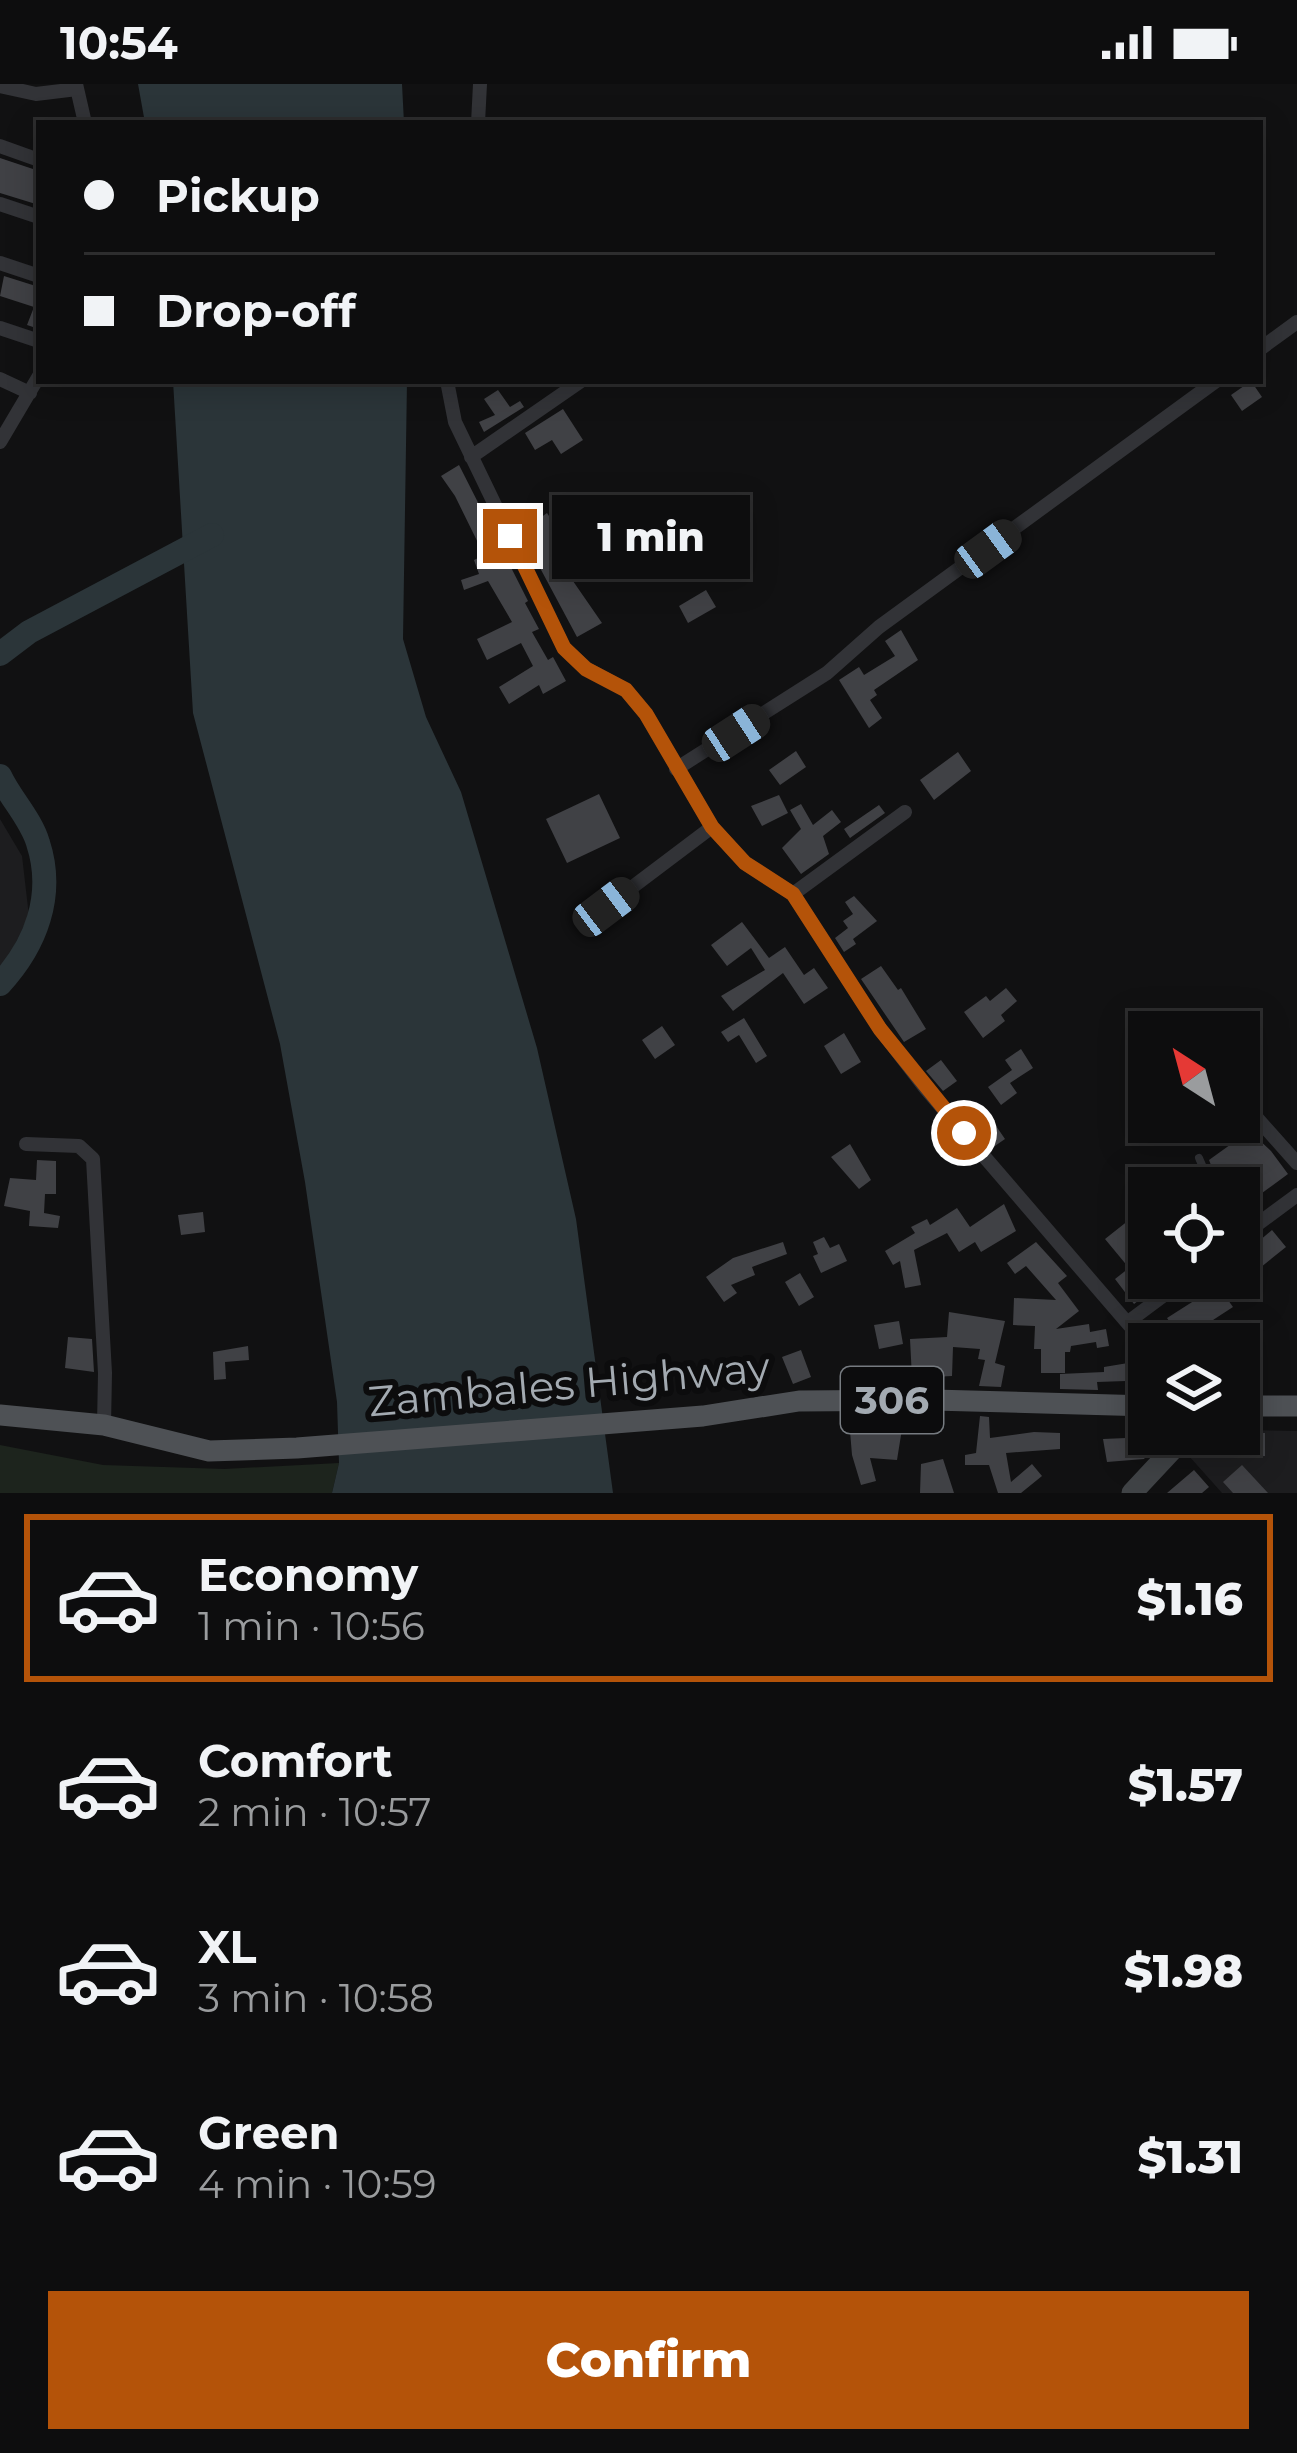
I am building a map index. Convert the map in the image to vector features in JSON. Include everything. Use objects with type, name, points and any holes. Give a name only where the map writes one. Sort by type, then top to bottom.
[{"type":"main road","name":"Zambales Highway","points":[[0,1415],[104,1425],[209,1451],[637,1422],[799,1401],[1128,1405]]},
{"type":"main road","points":[[1260,1406],[1297,1406]]},
{"type":"main road","points":[[1132,1493],[1167,1455]]},
{"type":"street","points":[[478,120],[480,84]]},
{"type":"street","points":[[0,86],[36,94],[77,87],[84,120]]},
{"type":"street","points":[[0,146],[36,159]]},
{"type":"street","points":[[0,204],[36,216]]},
{"type":"street","points":[[0,263],[36,271]]},
{"type":"street","points":[[1263,347],[1297,322]]},
{"type":"street","points":[[0,328],[36,339]]},
{"type":"street","points":[[0,379],[30,393]]},
{"type":"street","points":[[0,442],[36,382]]},
{"type":"street","points":[[448,384],[455,422],[564,648],[586,669],[626,690],[646,714],[712,827],[745,863],[793,894],[880,1029],[926,1088],[1128,1322],[1158,1299]]},
{"type":"street","points":[[471,457],[577,384]]},
{"type":"street","points":[[676,769],[826,673],[879,627],[1212,384]]},
{"type":"street","points":[[793,894],[905,812]]},
{"type":"street","points":[[606,907],[712,827]]},
{"type":"street","points":[[1260,1122],[1297,1163]]},
{"type":"street","points":[[26,1144],[79,1146],[93,1159],[104,1425]]},
{"type":"street","points":[[1260,1219],[1297,1195]]},
{"type":"lane","points":[[1199,1158],[1203,1167]]},
{"type":"shaded area","points":[[138,84],[402,84],[404,120],[144,120]]},
{"type":"shaded area","points":[[173,384],[407,384],[403,639],[426,717],[461,792],[537,1048],[576,1219],[613,1493],[332,1493],[339,1463],[337,1402],[305,1182],[280,1044],[193,713]]},
{"type":"shaded area","points":[[0,819],[22,856],[29,916],[0,974]]},
{"type":"shaded area","points":[[1260,1430],[1297,1431],[1297,1493],[1222,1493],[1189,1456],[1260,1455]]},
{"type":"shaded area","points":[[0,1445],[103,1465],[224,1469],[339,1463],[332,1493],[0,1493]]},
{"type":"building","points":[[0,158],[36,170],[36,204],[0,193]]},
{"type":"building","points":[[4,276],[36,286],[36,328],[27,325],[34,307],[0,296]]},
{"type":"building","points":[[1253,384],[1262,397],[1242,411],[1231,395]]},
{"type":"building","points":[[498,390],[510,407],[520,401],[524,407],[484,432],[479,422],[495,415],[484,399]]},
{"type":"building","points":[[563,409],[583,440],[561,454],[552,440],[535,450],[525,433]]},
{"type":"building","points":[[459,465],[528,601],[539,629],[532,632],[566,681],[543,694],[539,685],[509,704],[499,687],[533,666],[521,643],[487,660],[477,639],[512,622],[488,581],[464,590],[461,580],[479,574],[474,560],[484,555],[441,476]]},
{"type":"building","points":[[547,513],[559,531],[553,535],[572,564],[564,568],[602,623],[577,637],[524,538],[540,527],[536,521]]},
{"type":"building","points":[[706,590],[716,607],[688,623],[679,606]]},
{"type":"building","points":[[901,630],[918,660],[874,690],[877,695],[870,700],[882,718],[869,728],[839,680],[859,667],[864,675],[895,656],[885,641]]},
{"type":"building","points":[[796,751],[806,767],[780,785],[769,770]]},
{"type":"building","points":[[958,752],[971,771],[934,800],[920,780]]},
{"type":"building","points":[[599,794],[620,838],[567,863],[546,819]]},
{"type":"building","points":[[779,795],[788,813],[762,826],[751,806]]},
{"type":"building","points":[[801,804],[813,825],[832,810],[841,822],[823,836],[829,854],[801,874],[782,848],[801,829],[790,810]]},
{"type":"building","points":[[879,805],[885,813],[850,838],[844,829]]},
{"type":"building","points":[[854,896],[877,921],[844,952],[835,938],[848,928],[843,921],[853,914],[845,902]]},
{"type":"building","points":[[742,922],[769,958],[785,947],[804,975],[814,968],[828,988],[804,1004],[783,973],[733,1011],[721,996],[765,970],[751,948],[727,966],[711,945]]},
{"type":"building","points":[[881,966],[926,1029],[904,1042],[861,979]]},
{"type":"building","points":[[1006,988],[1017,1001],[1001,1015],[1005,1021],[983,1038],[964,1012]]},
{"type":"building","points":[[744,1018],[767,1056],[756,1063],[739,1035],[728,1042],[721,1032]]},
{"type":"building","points":[[662,1026],[675,1045],[655,1059],[642,1040]]},
{"type":"building","points":[[844,1033],[861,1062],[841,1074],[824,1046]]},
{"type":"building","points":[[1021,1049],[1033,1068],[1010,1083],[1017,1093],[1001,1105],[988,1087],[1012,1070],[1005,1060]]},
{"type":"building","points":[[941,1060],[957,1081],[943,1091],[926,1071]]},
{"type":"building","points":[[969,1106],[984,1125],[992,1120],[1005,1139],[992,1148],[961,1112]]},
{"type":"building","points":[[1260,1141],[1288,1174],[1262,1193],[1260,1167],[1212,1167],[1209,1160],[1233,1143]]},
{"type":"building","points":[[850,1144],[871,1180],[859,1189],[831,1157]]},
{"type":"building","points":[[37,1160],[56,1161],[56,1194],[45,1194],[44,1213],[60,1216],[58,1228],[29,1226],[30,1211],[4,1206],[10,1178],[36,1180]]},
{"type":"building","points":[[1004,1204],[1016,1231],[981,1252],[975,1242],[959,1252],[947,1233],[914,1250],[921,1285],[905,1288],[900,1261],[893,1265],[885,1251],[915,1233],[911,1227],[927,1219],[930,1225],[957,1208],[970,1227]]},
{"type":"building","points":[[203,1212],[205,1232],[181,1235],[178,1215]]},
{"type":"building","points":[[1128,1221],[1128,1267],[1105,1239]]},
{"type":"building","points":[[1272,1230],[1286,1247],[1260,1268],[1260,1240]]},
{"type":"building","points":[[824,1237],[830,1248],[839,1244],[847,1261],[821,1273],[813,1242]]},
{"type":"building","points":[[783,1242],[787,1254],[752,1267],[755,1275],[731,1285],[737,1293],[724,1302],[706,1277],[733,1258]]},
{"type":"building","points":[[1036,1242],[1067,1276],[1058,1283],[1079,1311],[1056,1329],[1089,1324],[1090,1332],[1106,1329],[1109,1346],[1097,1348],[1096,1342],[1071,1346],[1065,1352],[1065,1373],[1041,1373],[1041,1349],[1034,1349],[1035,1326],[1013,1325],[1014,1298],[1056,1300],[1026,1266],[1015,1274],[1007,1263]]},
{"type":"building","points":[[1128,1269],[1128,1296],[1115,1279]]},
{"type":"building","points":[[800,1273],[814,1297],[799,1306],[785,1282]]},
{"type":"building","points":[[1197,1299],[1229,1299],[1233,1307],[1215,1323],[1170,1323],[1167,1318]]},
{"type":"building","points":[[949,1312],[1005,1321],[995,1363],[1005,1366],[1001,1387],[979,1386],[985,1360],[978,1359],[980,1349],[953,1347],[952,1376],[912,1378],[910,1339],[947,1337]]},
{"type":"building","points":[[899,1321],[903,1344],[879,1349],[874,1325]]},
{"type":"building","points":[[68,1337],[92,1339],[94,1372],[65,1368]]},
{"type":"building","points":[[248,1346],[249,1360],[225,1362],[226,1379],[214,1380],[213,1352]]},
{"type":"building","points":[[801,1350],[811,1377],[793,1384],[782,1357]]},
{"type":"building","points":[[1128,1363],[1128,1378],[1097,1382],[1098,1390],[1060,1389],[1060,1374],[1104,1372],[1104,1367]]},
{"type":"building","points":[[980,1416],[989,1417],[990,1438],[1060,1433],[1060,1449],[1006,1453],[1011,1482],[1032,1464],[1042,1476],[1021,1493],[998,1493],[989,1465],[965,1465],[965,1455],[976,1453]]},
{"type":"building","points":[[902,1429],[897,1460],[870,1458],[876,1481],[861,1485],[850,1431]]},
{"type":"building","points":[[1260,1433],[1265,1433],[1265,1456],[1244,1457],[1260,1455]]},
{"type":"building","points":[[1126,1438],[1128,1455],[1147,1455],[1107,1462],[1103,1439]]},
{"type":"building","points":[[943,1459],[954,1493],[920,1493],[921,1464]]},
{"type":"building","points":[[1242,1465],[1268,1493],[1233,1493],[1223,1482]]},
{"type":"building","points":[[1194,1470],[1209,1487],[1202,1493],[1167,1493]]},
{"type":"waterway","points":[[0,654],[29,632],[212,535]]},
{"type":"waterway","points":[[0,776],[35,834],[44,881],[32,936],[0,984]]},
{"type":"route","points":[[510,536],[564,648],[586,669],[626,690],[646,714],[712,827],[745,863],[793,894],[880,1029],[964,1133]]}]
